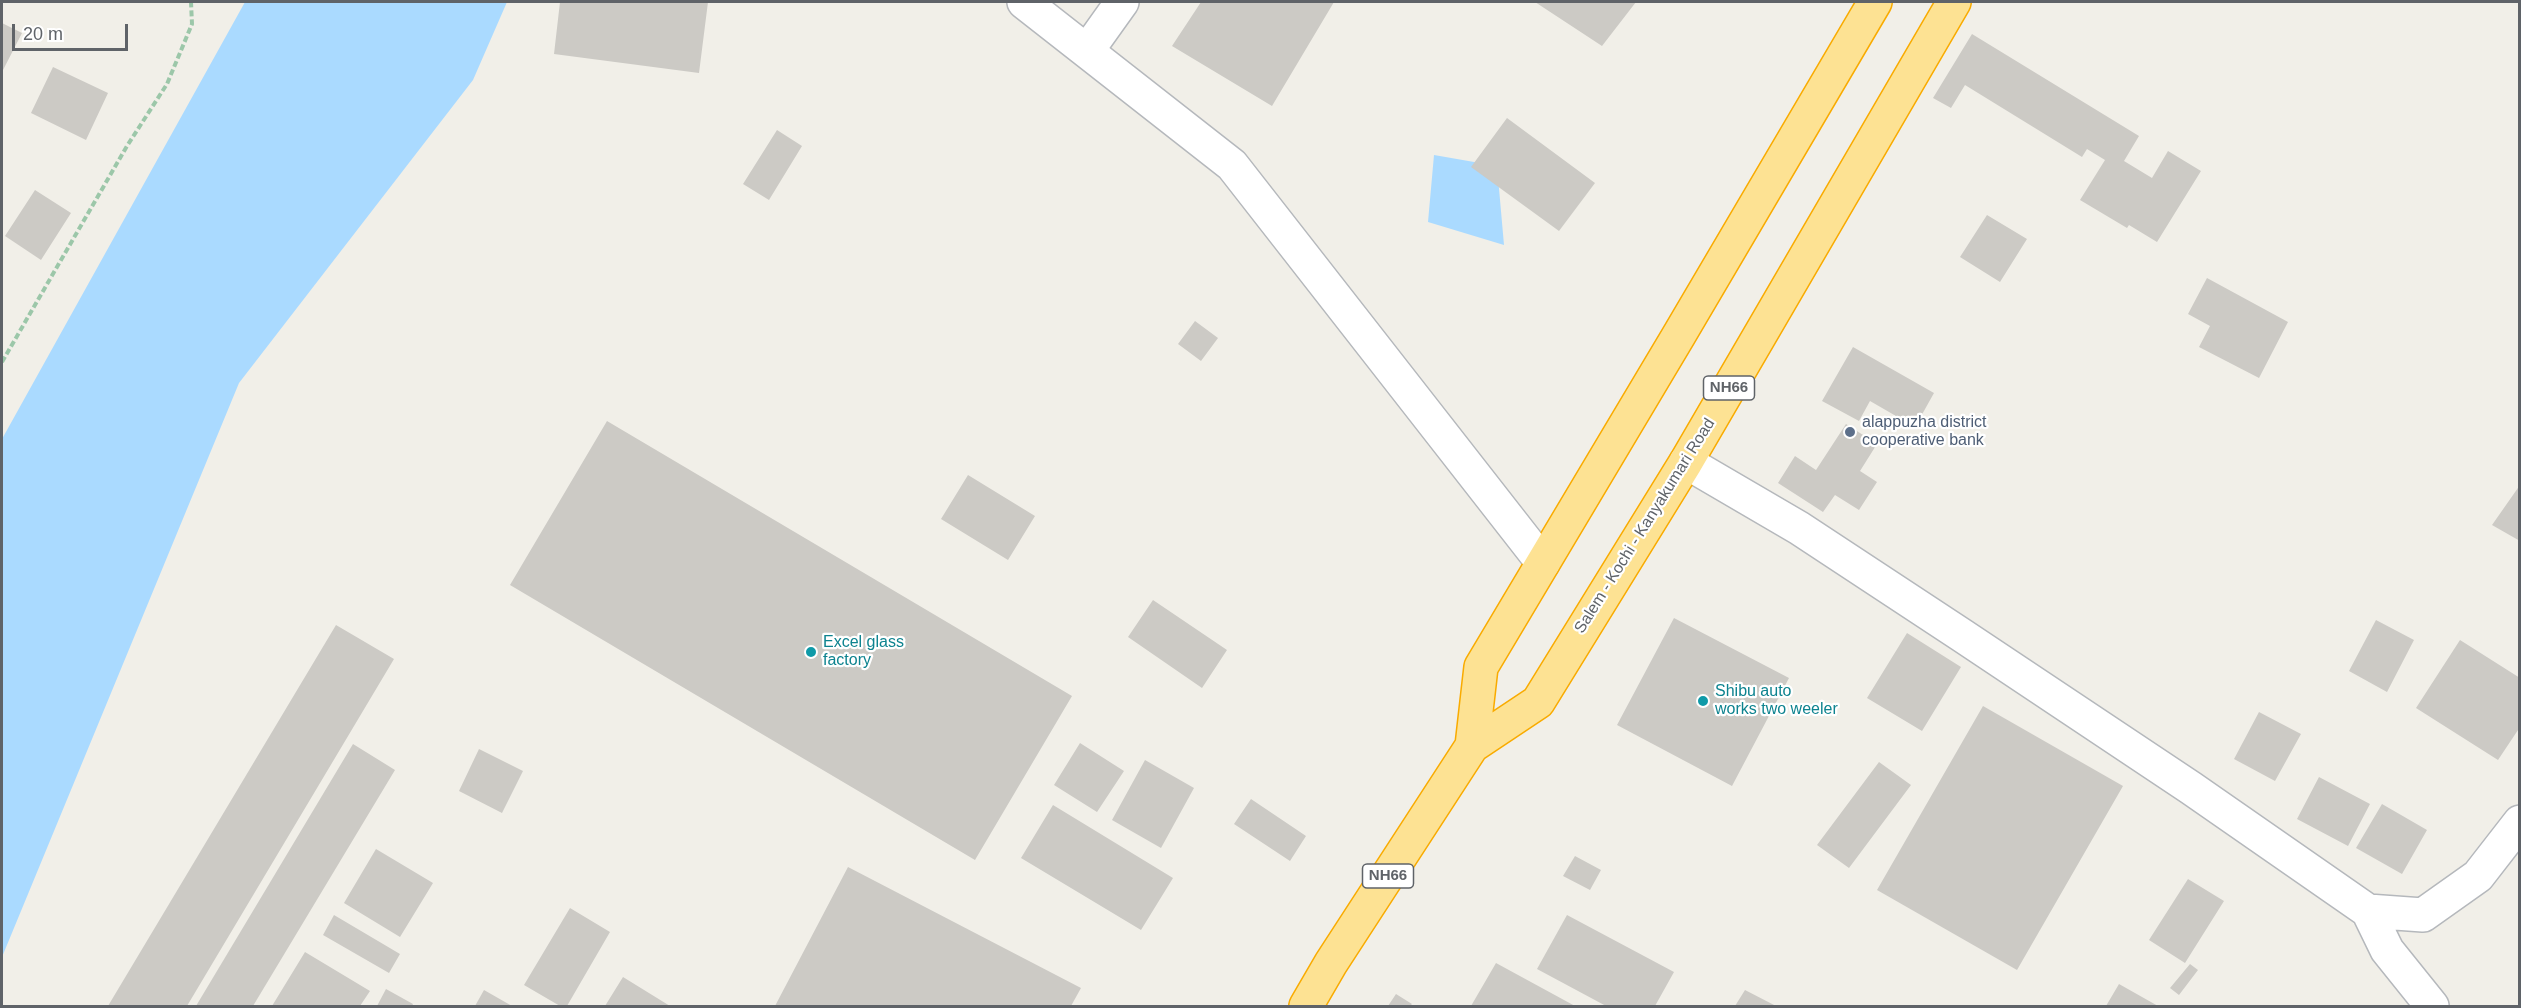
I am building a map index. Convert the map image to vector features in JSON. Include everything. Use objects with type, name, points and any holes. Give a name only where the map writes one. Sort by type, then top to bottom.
[{"type":"highway","name":"Salem - Kochi - Kanyakumari Road","points":[[1472,746],[1481,666],[1875,2]]},
{"type":"highway","name":"Salem - Kochi - Kanyakumari Road","points":[[1306,1006],[1331,963],[1472,746],[1538,702],[1686,462],[1954,2]]},
{"type":"street","points":[[1024,2],[1232,165],[1543,563]]},
{"type":"street","points":[[1087,51],[1122,2]]},
{"type":"street","points":[[1686,462],[1798,528],[1963,636],[2192,788],[2368,911],[2387,950],[2432,1006]]},
{"type":"street","points":[[2387,950],[2423,915],[2478,876],[2520,822]]},
{"type":"street","points":[[2368,911],[2423,915]]},
{"type":"path","points":[[2,362],[127,147],[167,84],[192,24],[191,2]]},
{"type":"water","points":[[245,2],[507,2],[473,80],[239,383],[2,957],[2,439]]},
{"type":"water","points":[[1434,155],[1497,166],[1504,245],[1428,222]]},
{"type":"building","points":[[560,2],[708,2],[699,73],[554,54]]},
{"type":"building","points":[[1201,2],[1334,2],[1272,106],[1172,46]]},
{"type":"building","points":[[1535,2],[1636,2],[1602,46]]},
{"type":"building","points":[[2,23],[22,33],[2,72]]},
{"type":"building","points":[[1972,34],[2139,136],[2124,161],[2152,178],[2168,151],[2201,171],[2157,242],[2129,225],[2127,228],[2080,200],[2105,160],[2087,149],[2082,157],[1965,85],[1951,108],[1933,98]]},
{"type":"building","points":[[53,67],[108,93],[86,140],[31,113]]},
{"type":"building","points":[[1507,118],[1595,183],[1559,231],[1471,167]]},
{"type":"building","points":[[777,130],[802,146],[769,200],[743,184]]},
{"type":"building","points":[[35,190],[71,213],[41,260],[5,236]]},
{"type":"building","points":[[1987,215],[2027,239],[2000,282],[1960,257]]},
{"type":"building","points":[[2207,278],[2288,322],[2259,378],[2199,347],[2210,326],[2188,314]]},
{"type":"building","points":[[1195,321],[1218,338],[1201,361],[1178,344]]},
{"type":"building","points":[[1853,347],[1934,393],[1915,427],[1870,401],[1859,421],[1822,401]]},
{"type":"building","name":"Excel glass factory","points":[[607,421],[1072,696],[975,860],[510,585]]},
{"type":"building","points":[[1846,424],[1877,444],[1860,471],[1877,482],[1859,510],[1835,495],[1823,512],[1778,483],[1795,456],[1816,470]]},
{"type":"building","points":[[968,475],[1035,516],[1008,560],[941,519]]},
{"type":"building","points":[[2520,485],[2520,541],[2492,525]]},
{"type":"building","points":[[1153,600],[1227,650],[1202,688],[1128,637]]},
{"type":"building","name":"Shibu auto works two weeler","points":[[1674,618],[1789,678],[1732,786],[1617,725]]},
{"type":"building","points":[[2376,620],[2414,640],[2387,692],[2349,671]]},
{"type":"building","points":[[336,625],[394,659],[187,1006],[108,1006]]},
{"type":"building","points":[[1907,633],[1961,667],[1922,731],[1867,698]]},
{"type":"building","points":[[2460,640],[2520,678],[2520,727],[2498,760],[2416,708]]},
{"type":"building","points":[[1983,706],[2123,786],[2017,970],[1877,890]]},
{"type":"building","points":[[2259,712],[2301,734],[2275,781],[2234,759]]},
{"type":"building","points":[[1080,743],[1124,771],[1097,812],[1054,785]]},
{"type":"building","points":[[353,744],[395,770],[253,1006],[196,1006]]},
{"type":"building","points":[[479,749],[523,771],[502,813],[459,791]]},
{"type":"building","points":[[1145,760],[1194,788],[1161,848],[1112,820]]},
{"type":"building","points":[[1879,762],[1911,785],[1849,868],[1817,845]]},
{"type":"building","points":[[2319,777],[2370,804],[2348,846],[2297,819]]},
{"type":"building","points":[[1251,799],[1306,836],[1290,861],[1234,824]]},
{"type":"building","points":[[2382,804],[2427,830],[2402,874],[2356,848]]},
{"type":"building","points":[[1053,805],[1173,878],[1141,930],[1021,858]]},
{"type":"building","points":[[376,849],[433,883],[400,937],[344,903]]},
{"type":"building","points":[[1575,856],[1601,870],[1590,890],[1563,876]]},
{"type":"building","points":[[848,867],[1081,988],[1071,1006],[775,1006]]},
{"type":"building","points":[[2188,879],[2224,901],[2185,963],[2149,940]]},
{"type":"building","points":[[570,908],[610,932],[567,1006],[560,1006],[524,985]]},
{"type":"building","points":[[334,915],[400,954],[389,973],[323,935]]},
{"type":"building","points":[[1567,915],[1674,972],[1655,1006],[1606,1006],[1537,969]]},
{"type":"building","points":[[305,952],[370,991],[360,1006],[272,1006]]},
{"type":"building","points":[[1496,963],[1575,1006],[1471,1006]]},
{"type":"building","points":[[2190,964],[2198,970],[2179,995],[2170,988]]},
{"type":"building","points":[[623,977],[670,1006],[605,1006]]},
{"type":"building","points":[[2119,984],[2158,1006],[2106,1006]]},
{"type":"building","points":[[386,989],[413,1004],[412,1006],[377,1006]]},
{"type":"building","points":[[484,990],[512,1006],[475,1006]]},
{"type":"building","points":[[1745,990],[1776,1006],[1735,1006]]},
{"type":"building","points":[[1396,994],[1412,1004],[1410,1006],[1388,1006]]},
{"type":"place","name":"alappuzha district cooperative bank","points":[[1850,432]]},
{"type":"place","name":"Excel glass factory","points":[[811,652]]},
{"type":"place","name":"Shibu auto works two weeler","points":[[1703,701]]}]
